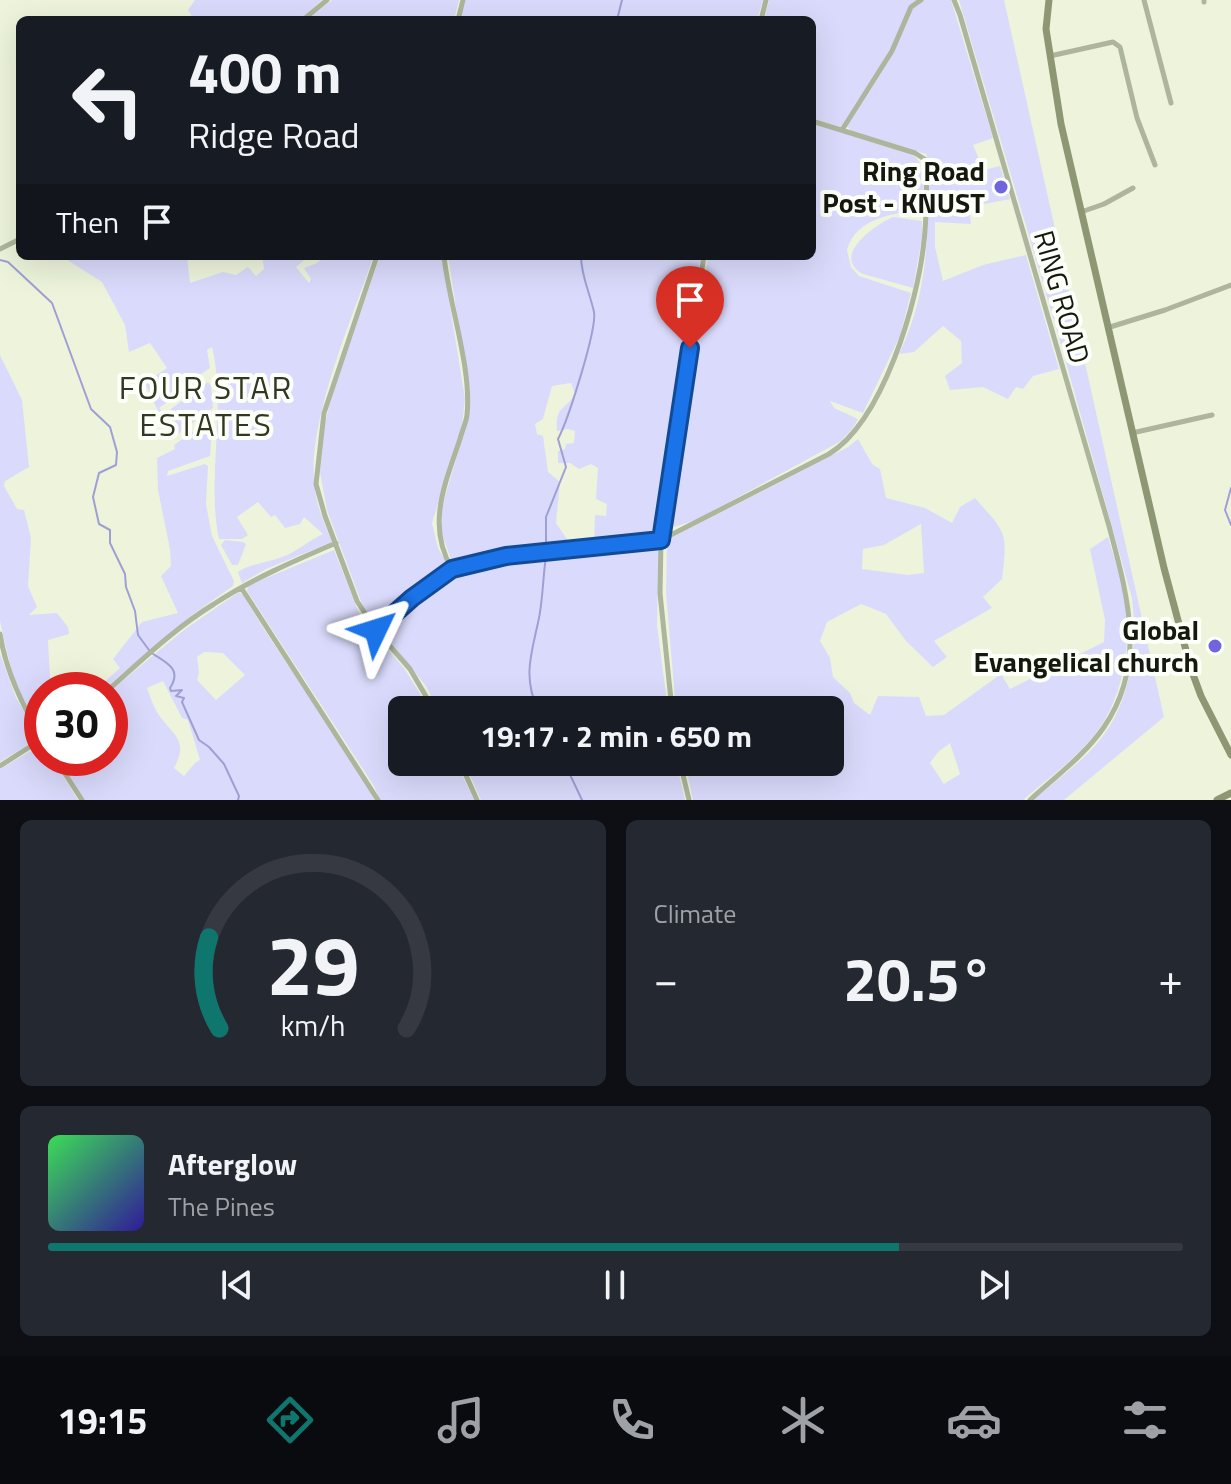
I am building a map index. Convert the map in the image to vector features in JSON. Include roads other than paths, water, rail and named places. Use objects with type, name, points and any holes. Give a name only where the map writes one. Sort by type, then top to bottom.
[{"type":"street","points":[[308,16],[327,0]]},
{"type":"street","points":[[842,130],[892,51],[911,7],[921,0]]},
{"type":"street","name":"RING ROAD","points":[[954,0],[1129,606],[1129,655],[1126,679],[1118,702],[1087,748],[1030,800]]},
{"type":"street","points":[[1049,0],[1045,16],[1061,124],[1132,433],[1181,636],[1201,696],[1231,755]]},
{"type":"street","points":[[1144,0],[1171,103]]},
{"type":"street","points":[[1049,56],[1117,43],[1137,118],[1155,165]]},
{"type":"street","points":[[376,630],[412,598],[452,569],[506,556],[661,540],[838,448],[858,428],[883,381],[906,325],[924,240],[926,160],[900,147],[816,122]]},
{"type":"street","points":[[1081,212],[1133,188]]},
{"type":"street","points":[[376,260],[326,405],[316,484],[357,601],[376,630],[410,669],[426,696]]},
{"type":"street","points":[[445,260],[467,404],[466,422],[438,515],[441,544],[452,569]]},
{"type":"street","points":[[671,696],[660,593],[661,540],[703,260]]},
{"type":"street","points":[[1110,327],[1231,285]]},
{"type":"street","points":[[1132,433],[1212,415]]},
{"type":"street","points":[[128,673],[191,619],[242,588],[336,543]]},
{"type":"street","points":[[242,588],[378,800]]},
{"type":"street","points":[[0,634],[3,652],[24,705]]},
{"type":"street","points":[[0,766],[24,751]]},
{"type":"street","points":[[67,776],[82,800]]},
{"type":"street","points":[[466,776],[477,800]]},
{"type":"street","points":[[683,776],[689,800]]},
{"type":"street","points":[[1217,800],[1231,793]]},
{"type":"waterway","points":[[618,16],[622,0]]},
{"type":"waterway","points":[[0,260],[8,262],[52,303],[91,409],[110,427],[117,452],[116,465],[99,473],[93,497],[99,524],[110,530],[110,543],[125,574],[138,635],[149,650]]},
{"type":"waterway","points":[[546,548],[546,517],[566,467],[558,439],[581,375],[594,322],[581,260]]},
{"type":"waterway","points":[[1231,488],[1225,510],[1231,525]]},
{"type":"waterway","points":[[532,696],[529,675],[531,653],[546,556]]},
{"type":"waterway","points":[[153,654],[172,668],[175,676],[171,691],[182,690],[176,696],[184,698],[182,702],[199,740],[224,764],[238,800]]},
{"type":"waterway","points":[[571,776],[582,800]]},
{"type":"place","name":"Ring Road Post - KNUST","points":[[1001,187]]},
{"type":"place","name":"Global Evangelical church","points":[[1215,646]]},
{"type":"district","name":"FOUR STAR ESTATES","points":[[206,406]]}]
